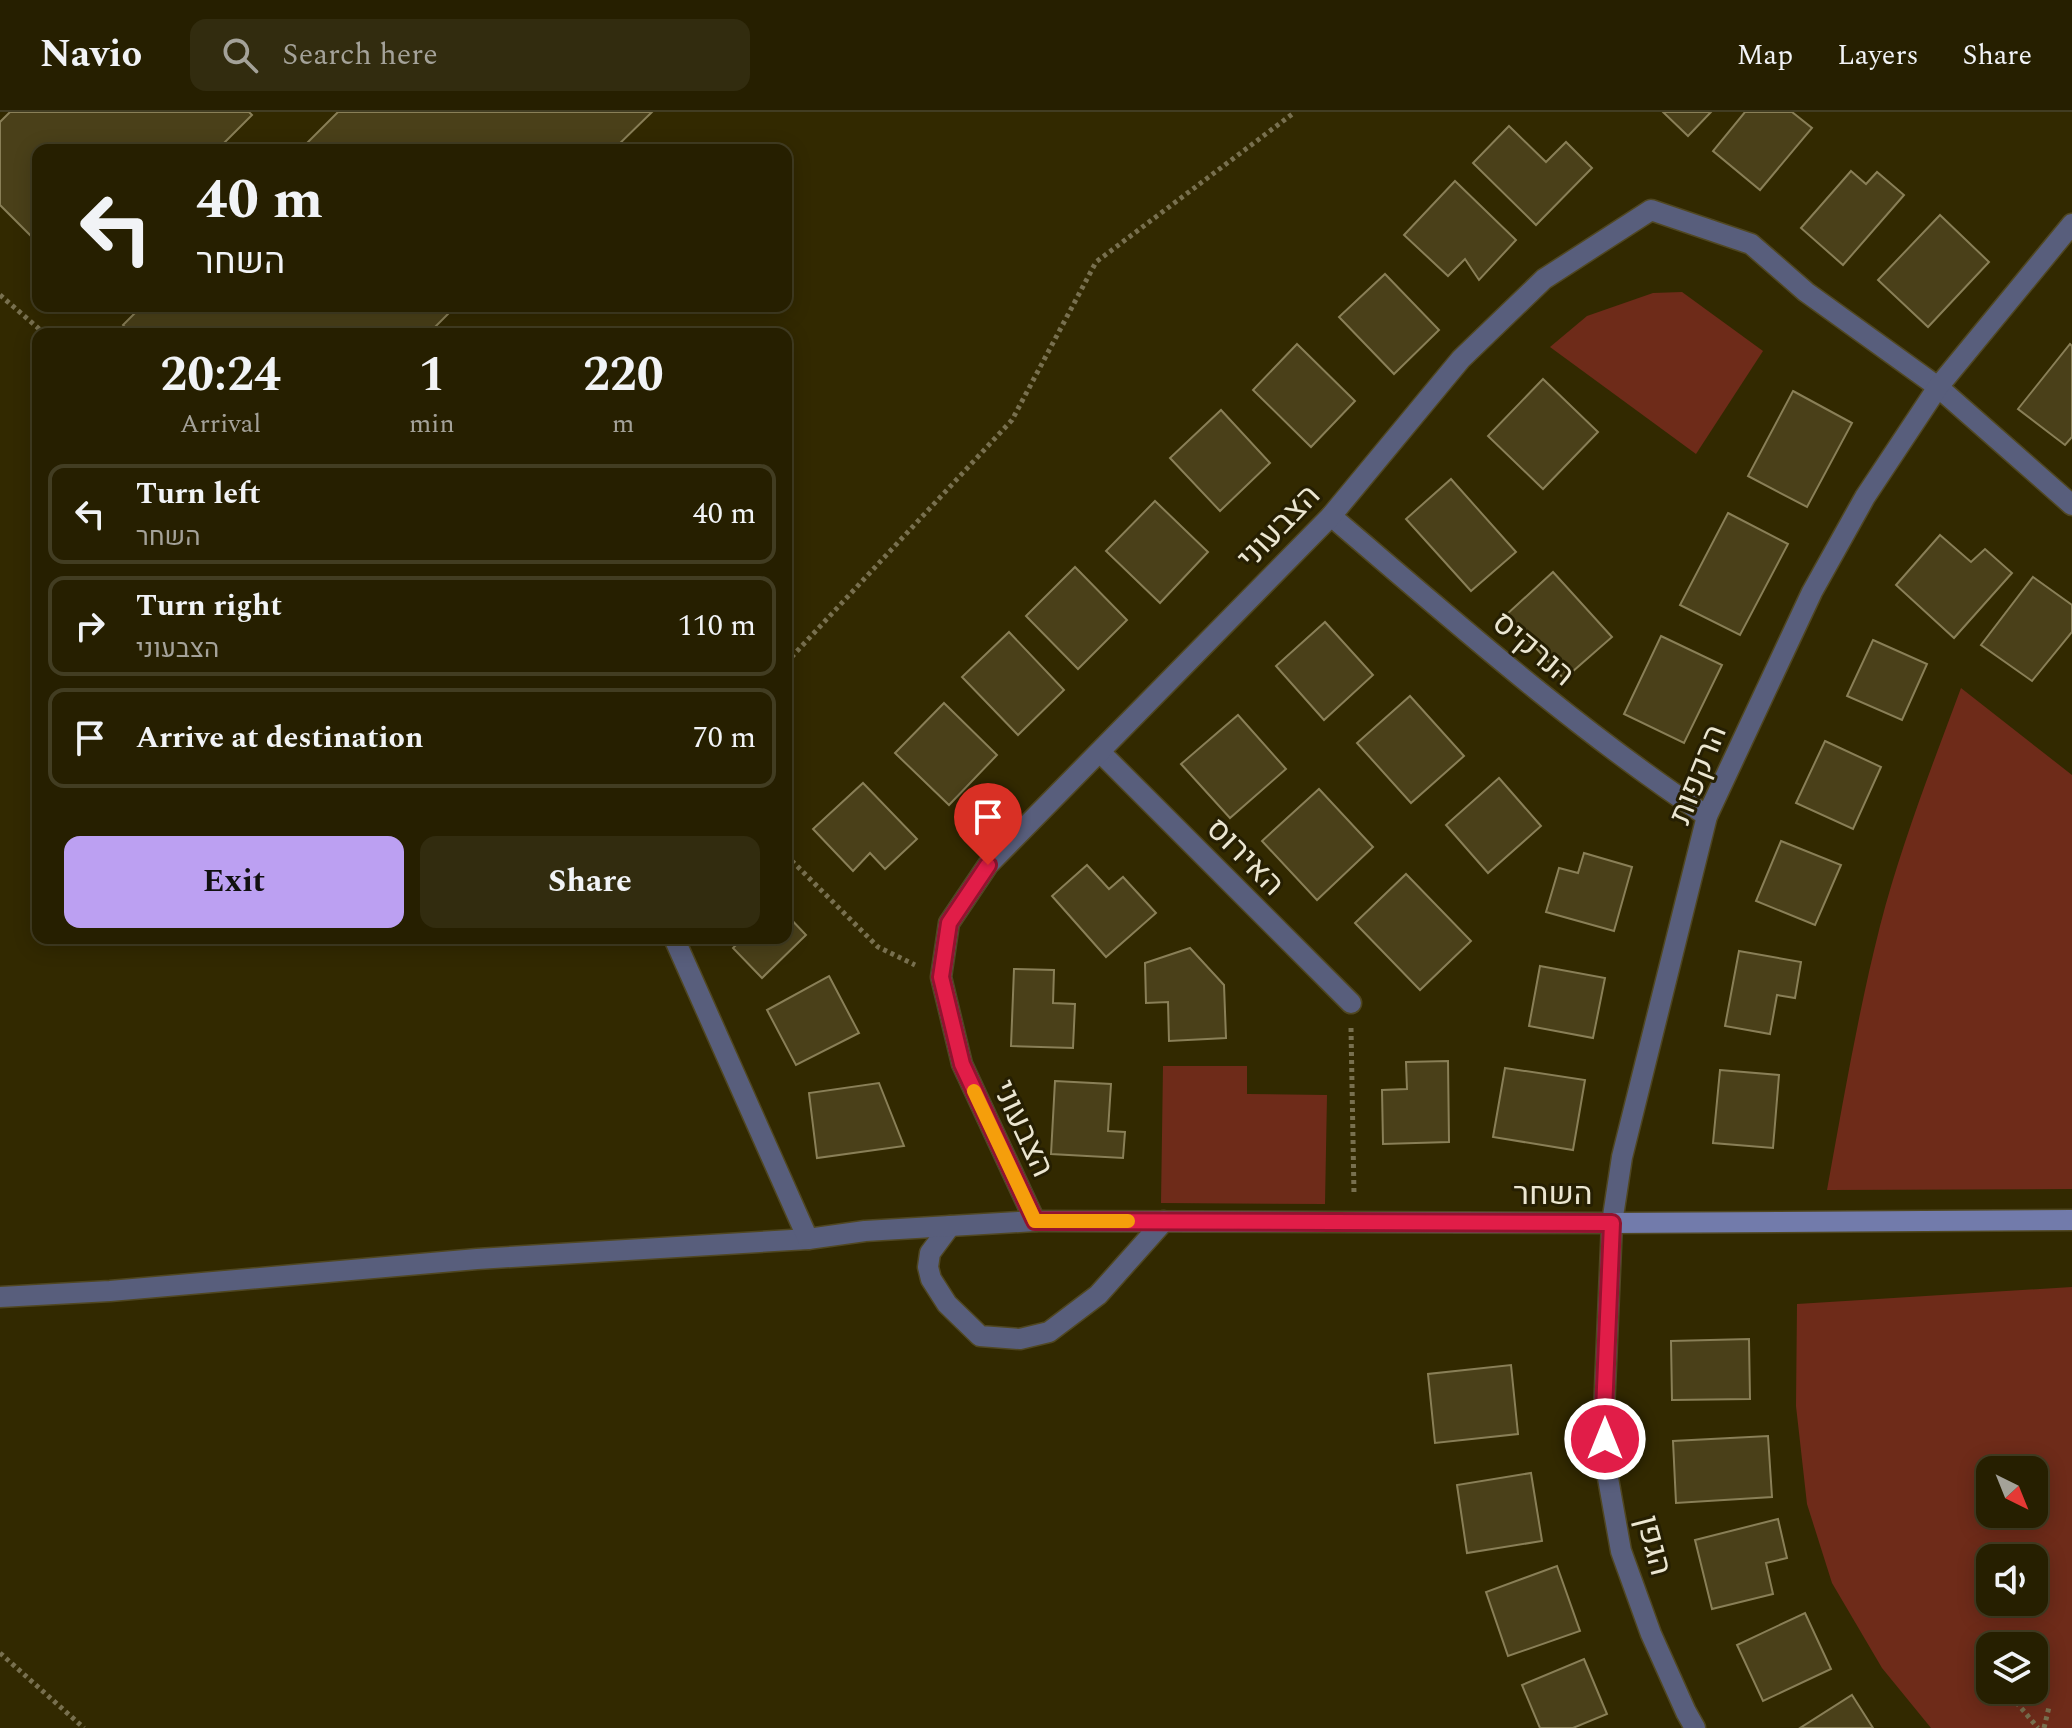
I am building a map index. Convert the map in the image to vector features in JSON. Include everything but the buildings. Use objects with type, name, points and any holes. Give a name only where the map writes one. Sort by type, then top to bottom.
[{"type":"street","name":"הצבעוני","points":[[1035,1221],[962,1064],[941,977],[949,923],[988,865],[1331,516],[1461,359],[1544,279],[1651,210],[1751,244],[1806,292],[1938,387]]},
{"type":"street","name":"הרקפות","points":[[1612,1223],[1622,1157],[1707,816],[1812,592],[1865,497],[1938,387],[2072,224]]},
{"type":"street","points":[[1938,387],[2072,505]]},
{"type":"street","name":"הנרקיס","points":[[1331,516],[1540,694],[1648,777],[1707,816]]},
{"type":"street","name":"האירוס","points":[[1100,752],[1351,1003]]},
{"type":"street","points":[[677,944],[808,1239]]},
{"type":"street","name":"השחר","points":[[1035,1221],[1612,1223],[2072,1220]]},
{"type":"street","points":[[0,1297],[110,1291],[477,1259],[808,1239],[865,1231],[1035,1221]]},
{"type":"street","points":[[950,1226],[930,1253],[928,1267],[931,1279],[947,1304],[980,1336],[1020,1339],[1049,1332],[1098,1295],[1164,1221]]},
{"type":"street","name":"הגפן","points":[[1612,1223],[1604,1411],[1606,1467],[1621,1551],[1651,1634],[1695,1728]]},
{"type":"path","points":[[792,657],[1012,420],[1096,262],[1295,112]]},
{"type":"path","points":[[0,295],[38,328]]},
{"type":"path","points":[[792,861],[878,947],[941,977]]},
{"type":"path","points":[[1351,1003],[1355,1222]]},
{"type":"path","points":[[0,1653],[84,1728]]},
{"type":"path","points":[[2018,1704],[2038,1728]]},
{"type":"path","points":[[2044,1728],[2049,1707]]},
{"type":"shaded area","points":[[1682,292],[1763,351],[1696,454],[1550,347],[1587,316],[1653,293]]},
{"type":"shaded area","points":[[1961,688],[2072,775],[2072,1189],[1827,1190],[1858,1025],[1888,896]]},
{"type":"shaded area","points":[[1163,1066],[1247,1066],[1247,1094],[1327,1095],[1325,1204],[1161,1203]]},
{"type":"shaded area","points":[[2072,1287],[2072,1728],[1931,1728],[1882,1668],[1832,1583],[1807,1504],[1796,1406],[1797,1304]]},
{"type":"slow traffic","points":[[974,1091],[1035,1221],[1128,1221]]},
{"type":"route","points":[[988,865],[949,923],[941,977],[962,1064],[1035,1221],[1612,1223],[1605,1439]]}]
